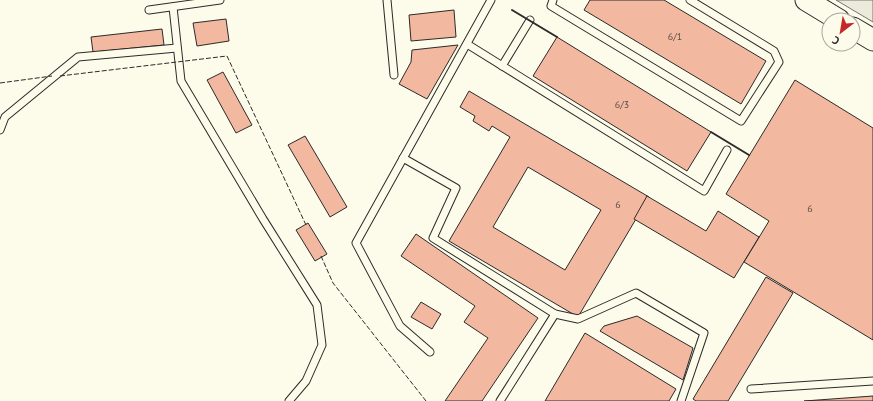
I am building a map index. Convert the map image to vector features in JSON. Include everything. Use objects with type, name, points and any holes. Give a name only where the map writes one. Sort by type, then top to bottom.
[{"type":"street","points":[[806,0],[826,12]]},
{"type":"street","points":[[861,33],[873,40]]},
{"type":"lane","points":[[149,10],[220,0]]},
{"type":"lane","points":[[387,0],[394,75]]},
{"type":"lane","points":[[430,352],[400,326],[356,243],[491,0]]},
{"type":"lane","points":[[553,0],[551,6],[741,121],[779,62],[774,51],[690,0]]},
{"type":"lane","points":[[172,7],[181,81],[263,219],[317,305],[322,345],[306,381],[289,401]]},
{"type":"lane","points":[[502,66],[530,20]]},
{"type":"lane","points":[[467,44],[704,191],[727,150]]},
{"type":"lane","points":[[0,130],[5,117],[78,57],[177,48]]},
{"type":"lane","points":[[403,158],[456,188],[434,238],[555,314],[578,319],[636,293],[704,333],[680,401]]},
{"type":"lane","points":[[500,401],[555,314]]},
{"type":"lane","points":[[751,389],[873,382]]},
{"type":"shaded area","points":[[836,0],[873,0],[873,22],[861,15],[861,12],[856,12]]},
{"type":"building","points":[[590,0],[664,0],[766,61],[741,104],[584,10]]},
{"type":"building","points":[[454,10],[456,37],[411,41],[409,15]]},
{"type":"building","points":[[226,19],[229,41],[197,46],[193,23]]},
{"type":"building","points":[[162,29],[164,45],[93,52],[91,37]]},
{"type":"building","points":[[557,37],[711,132],[687,171],[533,76]]},
{"type":"building","points":[[458,45],[427,99],[399,84],[411,62],[412,50]]},
{"type":"building","points":[[223,72],[252,125],[236,133],[207,80]]},
{"type":"building","points":[[795,80],[873,128],[873,340],[744,262],[769,221],[726,194]]},
{"type":"building","points":[[469,91],[649,197],[578,317],[449,241],[510,137],[492,126],[489,131],[473,121],[475,116],[460,107]],"holes":[[[528,167],[601,210],[565,270],[493,227]]]},
{"type":"building","points":[[305,136],[347,207],[330,217],[288,145]]},
{"type":"building","points":[[647,196],[706,231],[718,211],[759,237],[734,278],[634,219]]},
{"type":"building","points":[[308,223],[327,254],[315,261],[296,230]]},
{"type":"building","points":[[416,234],[538,318],[482,401],[445,401],[488,338],[464,322],[475,306],[401,256]]},
{"type":"building","points":[[766,277],[793,293],[728,401],[696,401],[693,399]]},
{"type":"building","points":[[421,302],[441,314],[432,329],[411,317]]},
{"type":"building","points":[[637,316],[693,348],[683,380],[600,331],[604,326]]},
{"type":"building","points":[[585,333],[676,389],[669,401],[545,401]]},
{"type":"building","points":[[873,396],[873,401],[804,401]]},
{"type":"fence","points":[[60,76],[227,56],[306,225]]},
{"type":"fence","points":[[0,83],[52,76]]},
{"type":"fence","points":[[321,256],[333,283],[426,401]]},
{"type":"wall","points":[[512,10],[557,37]]},
{"type":"wall","points":[[711,132],[749,155]]}]
